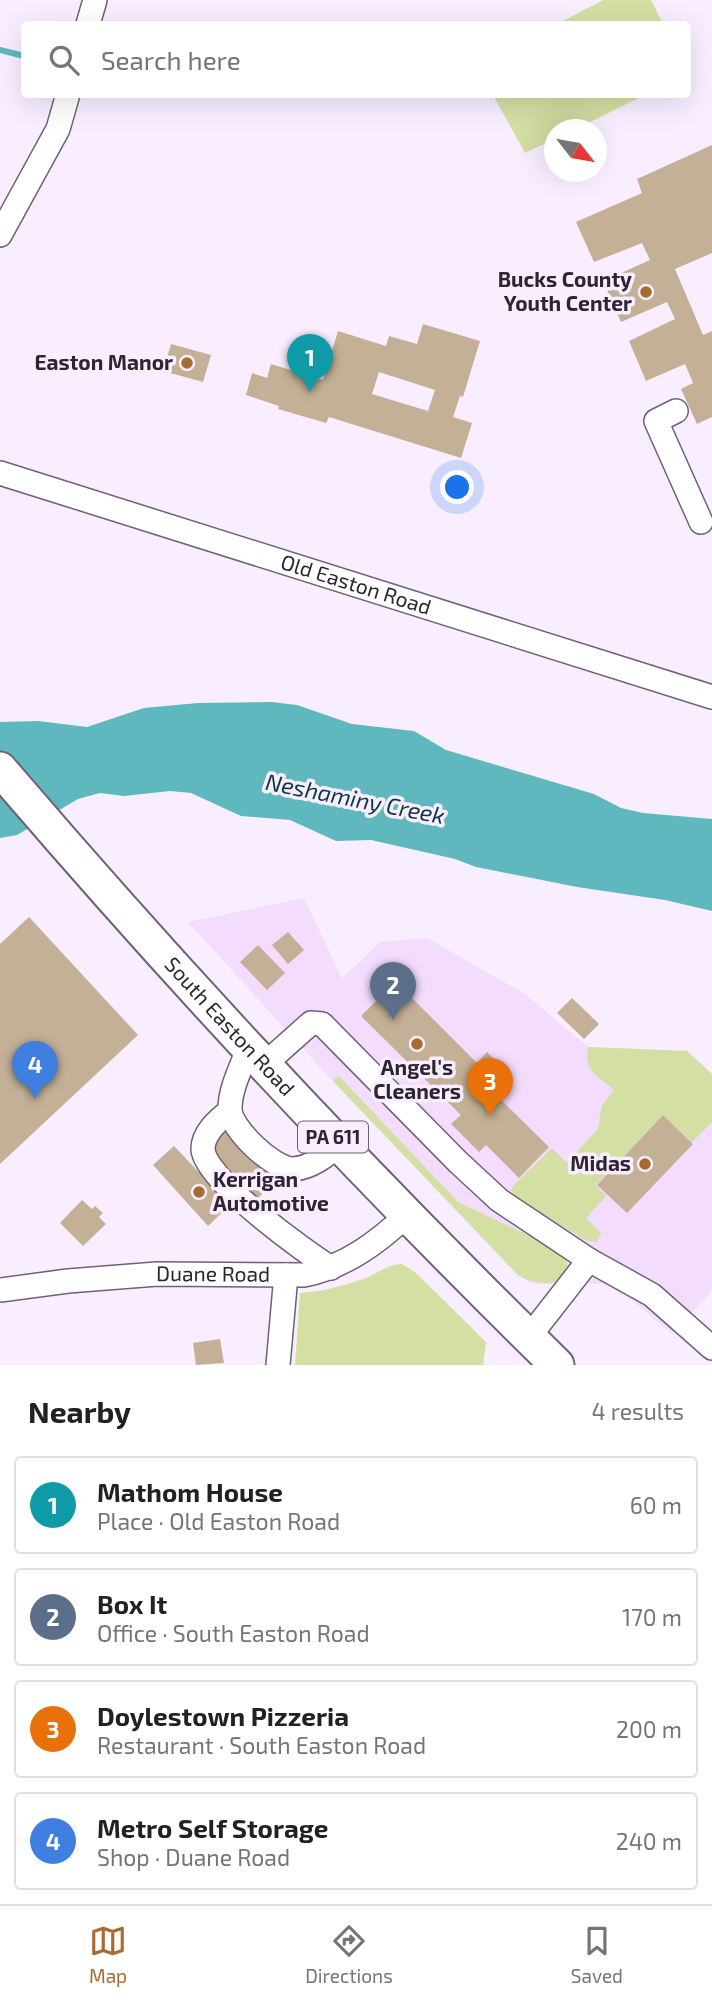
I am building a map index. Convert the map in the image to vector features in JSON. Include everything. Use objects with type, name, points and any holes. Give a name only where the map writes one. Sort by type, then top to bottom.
[{"type":"highway","name":"South Easton Road","points":[[0,769],[114,903],[407,1215],[557,1365]]},
{"type":"street","points":[[89,21],[96,0]]},
{"type":"street","points":[[0,235],[58,129],[67,98]]},
{"type":"street","points":[[676,411],[656,421],[701,522]]},
{"type":"street","name":"Old Easton Road","points":[[0,473],[712,697]]},
{"type":"street","points":[[340,1144],[322,1159],[293,1169],[270,1161],[237,1127],[230,1111],[234,1085],[257,1055],[311,1023],[322,1024],[458,1162],[499,1199],[589,1260],[652,1295],[712,1348]]},
{"type":"street","points":[[230,1111],[217,1120],[208,1133],[203,1147],[206,1161],[280,1233],[331,1268]]},
{"type":"street","name":"Duane Road","points":[[0,1290],[157,1274],[304,1275],[331,1268],[382,1238],[407,1215]]},
{"type":"street","points":[[529,1337],[589,1260]]},
{"type":"street","points":[[278,1365],[286,1275]]},
{"type":"shaded area","points":[[304,898],[342,979],[380,942],[427,938],[525,994],[588,1047],[687,1051],[712,1074],[712,1291],[672,1334],[633,1301],[605,1284],[539,1284],[528,1282],[517,1274],[337,1086],[188,922]]},
{"type":"green space","points":[[603,0],[651,0],[662,21],[563,21]]},
{"type":"green space","points":[[495,98],[639,98],[596,119],[544,119],[544,144],[525,153]]},
{"type":"green space","points":[[588,1047],[687,1051],[712,1074],[712,1122],[692,1142],[663,1115],[596,1185],[606,1196],[586,1218],[601,1233],[597,1242],[585,1240],[517,1198],[511,1191],[552,1148],[567,1163],[598,1129],[602,1105],[614,1090],[593,1072],[588,1062]]},
{"type":"green space","points":[[339,1076],[458,1202],[560,1250],[566,1261],[567,1270],[564,1277],[548,1283],[537,1282],[517,1274],[334,1082]]},
{"type":"green space","points":[[402,1264],[415,1272],[486,1342],[483,1365],[295,1365],[300,1293],[342,1286],[387,1267]]},
{"type":"water","name":"Neshaminy Creek","points":[[272,702],[297,705],[352,724],[414,731],[446,750],[594,794],[621,808],[643,813],[712,819],[712,911],[665,900],[577,887],[476,867],[455,859],[371,840],[336,841],[290,820],[241,816],[191,793],[170,791],[124,796],[100,793],[78,799],[17,835],[0,838],[0,722],[38,721],[87,727],[144,708],[198,703]]},
{"type":"building","name":"Bucks County Youth Center","points":[[712,145],[712,253],[675,269],[703,335],[712,331],[712,417],[697,424],[681,389],[693,383],[685,364],[646,381],[629,341],[675,319],[667,302],[621,322],[603,281],[650,260],[642,243],[594,262],[576,222],[642,193],[637,179]]},
{"type":"building","points":[[423,324],[480,341],[463,397],[460,396],[453,417],[472,423],[461,458],[329,417],[326,423],[278,409],[279,406],[246,395],[252,373],[267,378],[271,364],[323,380],[338,331],[386,346],[389,336],[417,344]],"holes":[[[379,372],[435,390],[428,411],[372,394]]]},
{"type":"building","name":"Easton Manor","points":[[171,344],[211,355],[203,382],[163,371]]},
{"type":"building","points":[[29,917],[138,1035],[0,1164],[0,944]]},
{"type":"building","points":[[288,932],[304,950],[288,964],[272,945]]},
{"type":"building","points":[[258,945],[285,973],[267,990],[240,962]]},
{"type":"building","points":[[400,986],[477,1063],[487,1052],[505,1070],[488,1087],[549,1147],[519,1178],[486,1145],[479,1152],[451,1124],[461,1115],[361,1016],[389,988],[394,993]]},
{"type":"building","points":[[572,998],[599,1024],[584,1039],[557,1013]]},
{"type":"building","name":"Midas","points":[[663,1115],[693,1144],[627,1213],[597,1185]]},
{"type":"building","points":[[228,1129],[275,1183],[253,1202],[206,1148]]},
{"type":"building","name":"Kerrigan Automotive","points":[[174,1146],[230,1205],[208,1226],[153,1165]]},
{"type":"building","points":[[82,1200],[92,1209],[95,1206],[103,1213],[99,1217],[106,1224],[83,1246],[60,1223]]},
{"type":"building","points":[[220,1339],[224,1363],[196,1365],[193,1343]]},
{"type":"waterway","points":[[0,50],[21,55]]},
{"type":"place","name":"Bucks County Youth Center","points":[[646,292]]},
{"type":"place","name":"Easton Manor","points":[[187,363]]},
{"type":"place","name":"Mathom House","points":[[310,392]]},
{"type":"place","name":"Box It","points":[[393,1020]]},
{"type":"place","name":"Angel's Cleaners","points":[[417,1044]]},
{"type":"place","name":"Metro Self Storage","points":[[35,1099]]},
{"type":"place","name":"Doylestown Pizzeria","points":[[490,1116]]},
{"type":"place","name":"Midas","points":[[645,1164]]},
{"type":"place","name":"Kerrigan Automotive","points":[[199,1192]]}]
